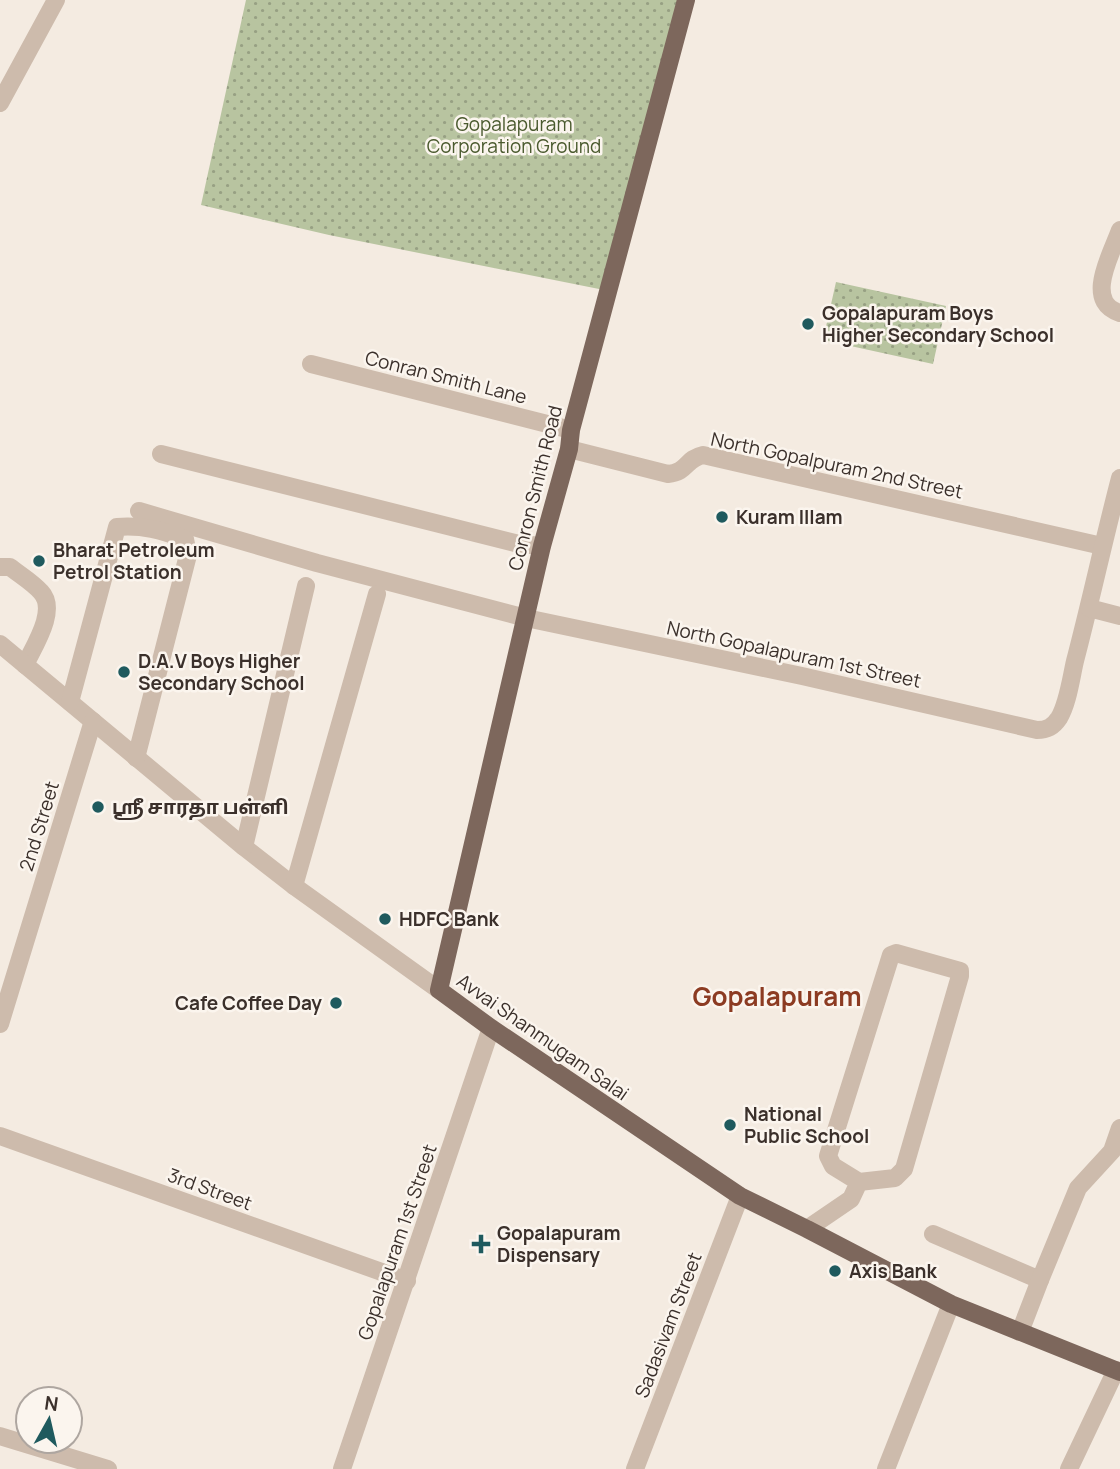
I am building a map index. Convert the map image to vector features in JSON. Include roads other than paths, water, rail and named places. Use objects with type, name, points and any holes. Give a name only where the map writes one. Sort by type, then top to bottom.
[{"type":"main road","name":"Conron Smith Road","points":[[439,990],[542,546],[686,0]]},
{"type":"main road","name":"Avvai Shanmugam Salai","points":[[439,990],[740,1196],[951,1304],[1118,1371]]},
{"type":"street","points":[[1,97],[56,0]]},
{"type":"street","points":[[1120,230],[1102,278],[1101,288],[1104,300],[1113,311],[1120,313]]},
{"type":"street","name":"Conran Smith Lane","points":[[311,364],[571,430]]},
{"type":"street","name":"North Gopalpuram 2nd Street","points":[[569,449],[668,474],[683,471],[694,457],[703,455],[1102,546]]},
{"type":"street","points":[[161,454],[519,544],[542,546]]},
{"type":"street","points":[[1120,478],[1089,608],[1120,616]]},
{"type":"street","name":"North Gopalapuram 1st Street","points":[[139,511],[317,563],[526,618],[802,676],[1037,730],[1052,726],[1062,711],[1089,608]]},
{"type":"street","points":[[70,702],[117,527],[161,530],[185,539],[188,555],[136,758]]},
{"type":"street","points":[[0,567],[10,567],[43,593],[48,604],[47,616],[25,665]]},
{"type":"street","points":[[244,847],[306,586]]},
{"type":"street","points":[[294,886],[377,594]]},
{"type":"street","name":"Avvai Shanmugam Salai","points":[[0,644],[244,847],[439,990]]},
{"type":"street","name":"2nd Street","points":[[0,1024],[93,721]]},
{"type":"street","points":[[896,953],[960,971],[904,1169],[895,1178],[859,1182],[833,1166],[828,1156],[891,955],[896,953]]},
{"type":"street","name":"Gopalapuram 1st Street","points":[[342,1469],[491,1028]]},
{"type":"street","points":[[1020,1332],[1078,1188],[1112,1151],[1120,1129]]},
{"type":"street","name":"3rd Street","points":[[0,1136],[407,1280]]},
{"type":"street","points":[[807,1229],[851,1199],[859,1182]]},
{"type":"street","name":"Sadasivam Street","points":[[635,1469],[740,1196]]},
{"type":"street","points":[[933,1234],[1040,1280]]},
{"type":"street","points":[[886,1469],[951,1304]]},
{"type":"street","points":[[1069,1469],[1118,1371]]},
{"type":"street","points":[[0,1436],[108,1469]]},
{"type":"place","name":"Gopalapuram Boys Higher Secondary School","points":[[808,324]]},
{"type":"place","name":"Kuram Illam","points":[[722,517]]},
{"type":"place","name":"Bharat Petroleum Petrol Station","points":[[39,561]]},
{"type":"place","name":"D.A.V Boys Higher Secondary School","points":[[124,672]]},
{"type":"place","name":"ஸ்ரீ சாரதா பள்ளி","points":[[98,807]]},
{"type":"place","name":"HDFC Bank","points":[[385,919]]},
{"type":"place","name":"Cafe Coffee Day","points":[[336,1003]]},
{"type":"place","name":"National Public School","points":[[730,1125]]},
{"type":"place","name":"Gopalapuram Dispensary","points":[[481,1244]]},
{"type":"place","name":"Axis Bank","points":[[835,1271]]},
{"type":"district","name":"Gopalapuram","points":[[777,996]]},
{"type":"park label","name":"Gopalapuram Corporation Ground","points":[[514,135]]}]
